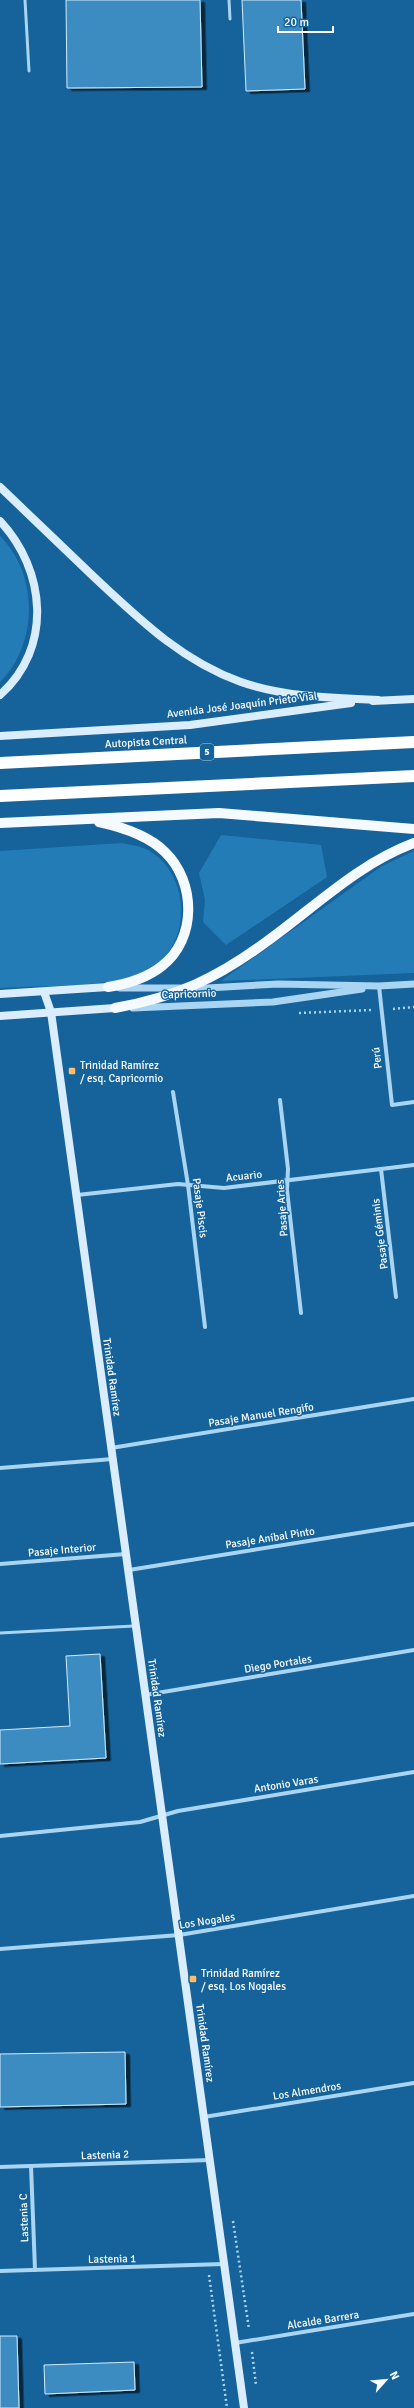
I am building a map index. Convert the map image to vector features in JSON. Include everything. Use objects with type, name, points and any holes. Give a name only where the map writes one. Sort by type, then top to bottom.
[{"type":"highway","name":"Autopista Central","points":[[0,762],[414,742]]},
{"type":"highway","points":[[0,796],[414,776]]},
{"type":"main road","points":[[0,487],[148,627],[166,642],[203,665],[242,682],[280,692],[378,700]]},
{"type":"main road","points":[[0,521],[17,542],[30,570],[35,586],[38,620],[27,662],[12,684],[0,695]]},
{"type":"main road","name":"Avenida José Joaquín Prieto Vial","points":[[0,736],[190,725],[378,700],[414,699]]},
{"type":"main road","points":[[0,823],[219,813],[414,829]]},
{"type":"main road","points":[[81,819],[115,826],[157,845],[166,852],[181,873],[189,900],[187,927],[170,959],[148,975],[108,987]]},
{"type":"main road","points":[[115,1008],[152,1001],[188,989],[251,953],[363,868],[414,843]]},
{"type":"main road","name":"Capricornio","points":[[0,994],[108,987]]},
{"type":"main road","name":"Trinidad Ramírez","points":[[44,992],[51,1012],[244,2408]]},
{"type":"main road","name":"Capricornio","points":[[0,1016],[115,1008]]},
{"type":"street","name":"Capricornio","points":[[108,987],[188,989],[301,984],[379,986],[414,984]]},
{"type":"street","name":"Capricornio","points":[[115,1008],[273,1002],[379,986]]},
{"type":"street","name":"Perú","points":[[379,986],[392,1105],[414,1102]]},
{"type":"street","name":"Pasaje Piscis","points":[[173,1092],[188,1185],[205,1327]]},
{"type":"street","name":"Pasaje Aries","points":[[280,1100],[301,1313]]},
{"type":"street","name":"Acuario","points":[[76,1195],[168,1184],[224,1188],[414,1165]]},
{"type":"street","name":"Pasaje Géminis","points":[[381,1169],[396,1297]]},
{"type":"street","name":"Pasaje Manuel Rengifo","points":[[111,1448],[414,1399]]},
{"type":"street","points":[[0,1468],[113,1459]]},
{"type":"street","name":"Pasaje Aníbal Pinto","points":[[128,1570],[414,1524]]},
{"type":"street","name":"Pasaje Interior","points":[[0,1564],[126,1554]]},
{"type":"street","name":"Diego Portales","points":[[146,1695],[414,1650]]},
{"type":"street","name":"Antonio Varas","points":[[0,1836],[140,1822],[178,1811],[414,1772]]},
{"type":"street","name":"Los Nogales","points":[[0,1949],[178,1935],[414,1896]]},
{"type":"street","name":"Los Almendros","points":[[204,2117],[414,2083]]},
{"type":"street","name":"Lastenia 2","points":[[0,2167],[210,2160]]},
{"type":"street","name":"Lastenia C","points":[[31,2166],[35,2270]]},
{"type":"street","name":"Lastenia 1","points":[[0,2271],[224,2264]]},
{"type":"street","name":"Alcalde Barrera","points":[[235,2343],[414,2314]]},
{"type":"lane","points":[[25,0],[29,71]]},
{"type":"lane","points":[[229,0],[230,19]]},
{"type":"lane","points":[[0,1633],[136,1626]]},
{"type":"path","points":[[233,2218],[257,2393]]},
{"type":"path","points":[[207,2265],[227,2408]]},
{"type":"shaded area","points":[[0,536],[13,552],[22,570],[27,589],[29,609],[27,629],[22,649],[13,666],[0,682]]},
{"type":"shaded area","points":[[221,835],[321,845],[327,877],[226,945],[203,922],[205,900],[199,873]]},
{"type":"shaded area","points":[[122,843],[148,850],[160,859],[176,882],[180,896],[180,925],[176,939],[162,961],[152,969],[118,980],[78,985],[0,988],[0,851]]},
{"type":"shaded area","points":[[414,851],[414,973],[221,981],[382,866]]},
{"type":"building","points":[[66,0],[200,0],[202,87],[67,88]]},
{"type":"building","points":[[242,0],[301,0],[305,89],[246,91]]},
{"type":"building","points":[[100,1654],[106,1758],[0,1764],[0,1730],[70,1726],[66,1656]]},
{"type":"building","points":[[125,2052],[126,2104],[0,2107],[0,2054]]},
{"type":"building","points":[[0,2336],[17,2336],[19,2408],[0,2408]]},
{"type":"building","points":[[134,2362],[135,2390],[45,2394],[44,2365]]},
{"type":"place","name":"Trinidad Ramírez / esq. Capricornio","points":[[72,1071]]},
{"type":"place","name":"Trinidad Ramírez / esq. Los Nogales","points":[[193,1979]]}]
